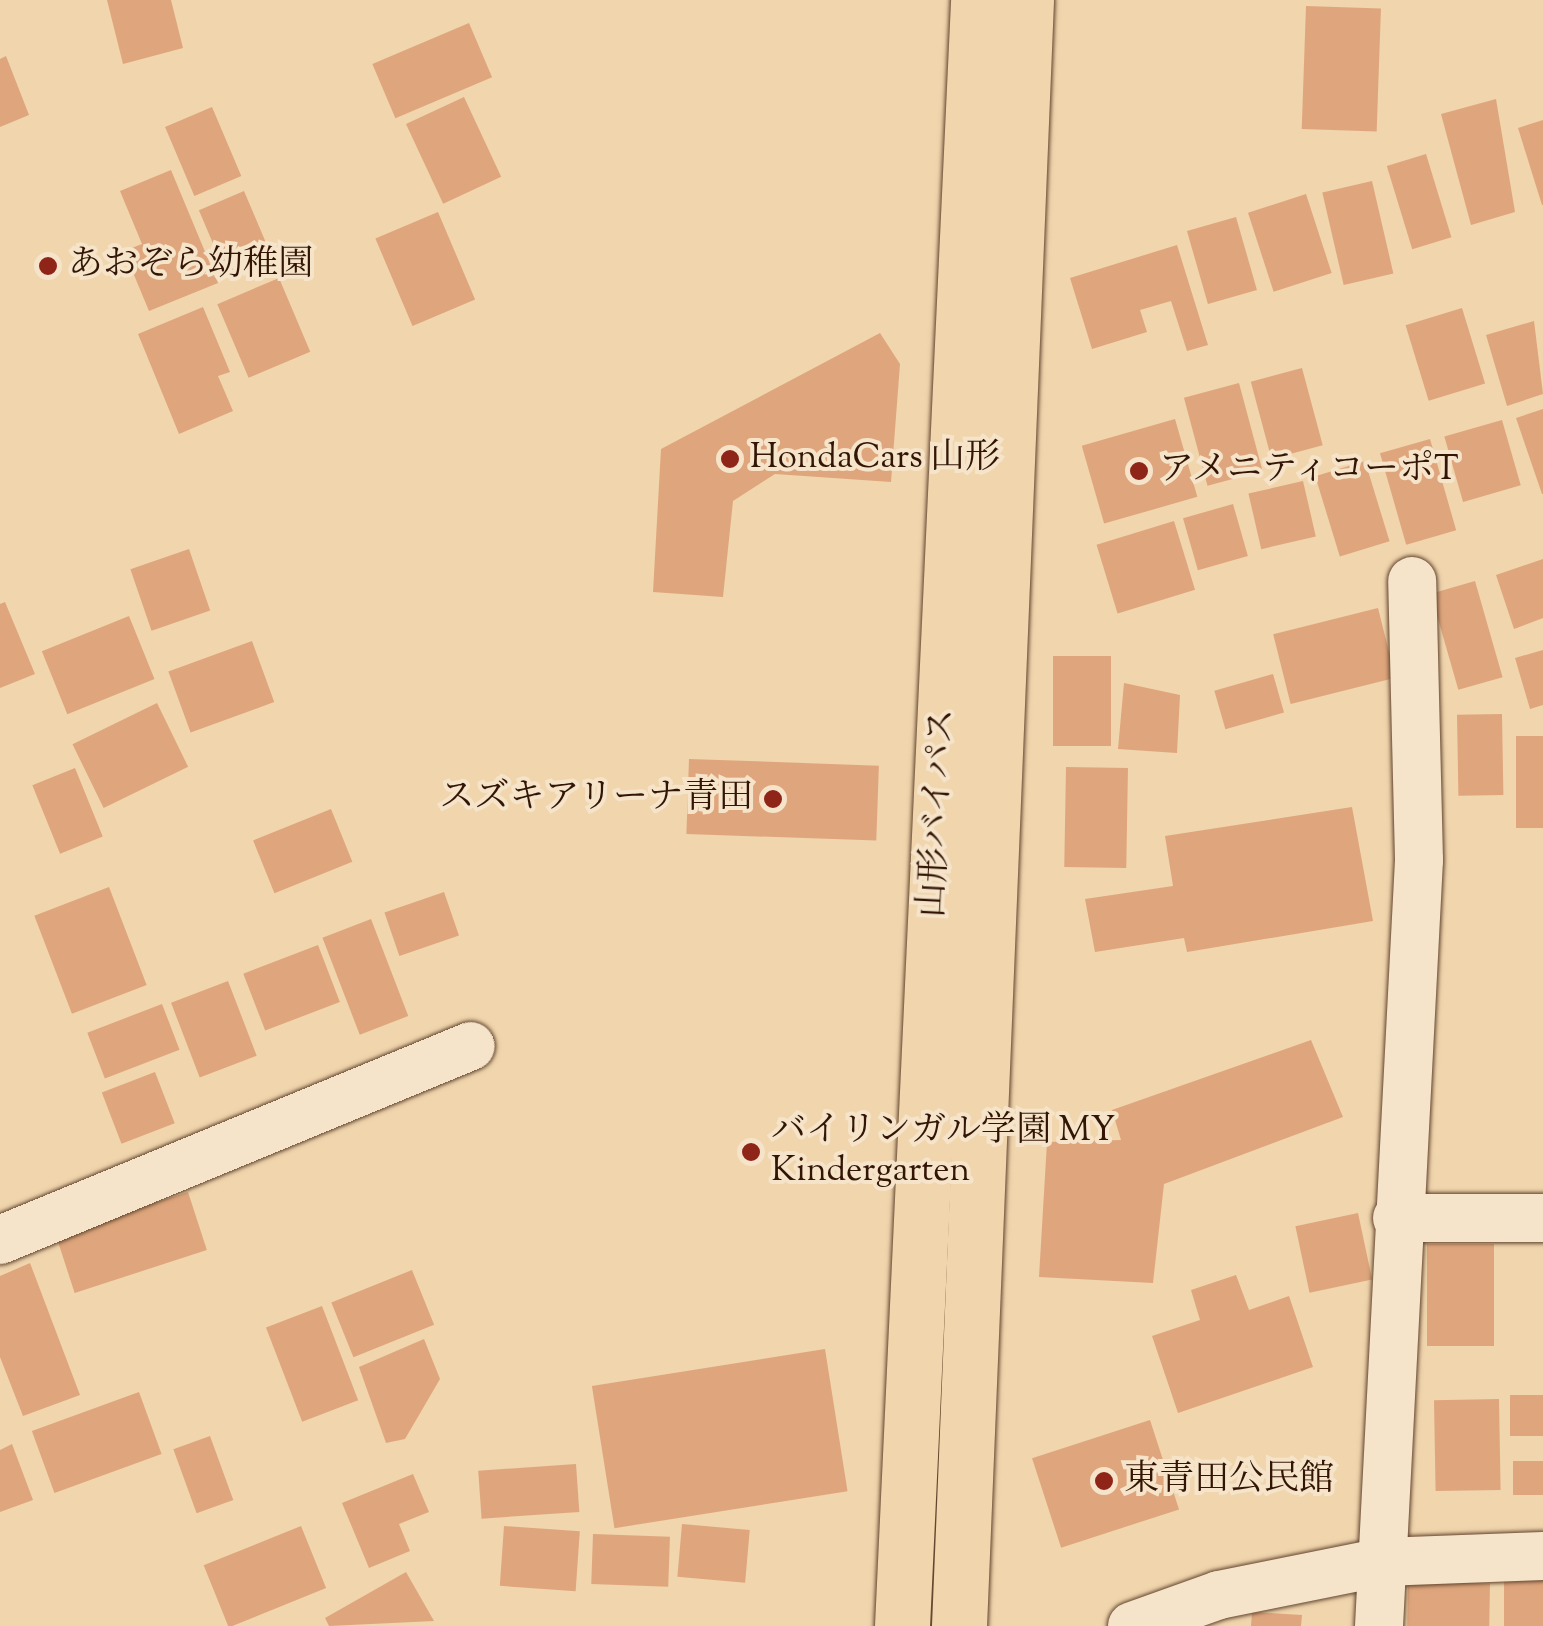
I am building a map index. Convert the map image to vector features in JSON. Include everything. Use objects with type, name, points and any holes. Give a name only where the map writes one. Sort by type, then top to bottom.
[{"type":"highway","name":"山形バイパス","points":[[902,1626],[978,0]]},
{"type":"highway","name":"山形バイパス","points":[[959,1626],[1026,0]]},
{"type":"street","points":[[1378,1626],[1419,860],[1412,580]]},
{"type":"street","points":[[0,1240],[471,1046]]},
{"type":"street","points":[[1398,1218],[1543,1218]]},
{"type":"street","points":[[1132,1626],[1219,1595],[1382,1562],[1543,1556]]},
{"type":"building","points":[[107,0],[171,0],[183,48],[123,64]]},
{"type":"building","points":[[1306,6],[1381,9],[1377,132],[1302,129]]},
{"type":"building","points":[[469,23],[492,77],[395,118],[372,64]]},
{"type":"building","points":[[6,56],[29,115],[0,127],[0,59]]},
{"type":"building","points":[[464,97],[501,177],[443,204],[406,124]]},
{"type":"building","points":[[1496,99],[1515,212],[1471,225],[1441,114]]},
{"type":"building","points":[[212,107],[241,176],[194,196],[165,127]]},
{"type":"building","points":[[1543,120],[1543,205],[1542,205],[1518,128]]},
{"type":"building","points":[[1426,154],[1451,237],[1412,249],[1387,166]]},
{"type":"building","points":[[171,170],[218,283],[149,311],[124,251],[142,244],[120,191]]},
{"type":"building","points":[[1372,181],[1393,274],[1344,285],[1322,192]]},
{"type":"building","points":[[244,191],[271,255],[226,274],[199,210]]},
{"type":"building","points":[[1306,194],[1332,273],[1274,292],[1248,213]]},
{"type":"building","points":[[438,212],[475,299],[413,326],[375,239]]},
{"type":"building","points":[[1236,217],[1257,290],[1208,304],[1187,231]]},
{"type":"building","points":[[1177,245],[1208,345],[1187,351],[1171,301],[1140,310],[1147,332],[1092,349],[1070,278]]},
{"type":"building","points":[[279,278],[310,352],[249,378],[217,304]]},
{"type":"building","points":[[203,307],[230,372],[218,376],[233,411],[179,434],[138,334]]},
{"type":"building","points":[[1462,308],[1485,384],[1429,401],[1406,325]]},
{"type":"building","points":[[1534,321],[1543,394],[1507,406],[1486,335]]},
{"type":"building","points":[[880,333],[900,364],[891,482],[775,474],[733,501],[723,597],[653,592],[661,449]]},
{"type":"building","points":[[1302,368],[1323,445],[1272,459],[1251,382]]},
{"type":"building","points":[[1239,383],[1263,471],[1207,486],[1184,398]]},
{"type":"building","points":[[1543,409],[1543,494],[1542,494],[1516,418]]},
{"type":"building","name":"アメニティコーポT","points":[[1175,419],[1197,497],[1104,524],[1082,446]]},
{"type":"building","points":[[1502,420],[1521,485],[1463,502],[1444,437]]},
{"type":"building","points":[[1430,439],[1456,530],[1406,545],[1380,453]]},
{"type":"building","points":[[1365,461],[1390,541],[1340,557],[1315,476]]},
{"type":"building","points":[[1303,481],[1316,537],[1261,549],[1248,494]]},
{"type":"building","points":[[1233,504],[1248,556],[1198,570],[1183,518]]},
{"type":"building","points":[[1174,521],[1195,590],[1118,614],[1097,545]]},
{"type":"building","points":[[189,549],[210,610],[152,631],[130,569]]},
{"type":"building","points":[[1543,559],[1543,618],[1514,629],[1496,575]]},
{"type":"building","points":[[1475,581],[1503,677],[1458,690],[1431,594]]},
{"type":"building","points":[[5,602],[35,674],[0,688],[0,604]]},
{"type":"building","points":[[1378,608],[1395,678],[1291,704],[1273,634]]},
{"type":"building","points":[[129,616],[154,679],[67,714],[42,651]]},
{"type":"building","points":[[252,641],[274,702],[191,733],[168,671]]},
{"type":"building","points":[[1543,650],[1543,705],[1530,709],[1515,658]]},
{"type":"building","points":[[1053,656],[1111,656],[1111,746],[1053,746]]},
{"type":"building","points":[[1273,674],[1284,712],[1225,729],[1214,691]]},
{"type":"building","points":[[1124,683],[1180,695],[1177,753],[1118,749]]},
{"type":"building","points":[[157,703],[188,767],[104,808],[73,744]]},
{"type":"building","points":[[1502,714],[1503,795],[1458,796],[1457,715]]},
{"type":"building","points":[[1516,736],[1543,736],[1543,828],[1516,828]]},
{"type":"building","points":[[689,759],[879,766],[876,841],[686,834]]},
{"type":"building","points":[[1066,767],[1128,768],[1126,868],[1064,867]]},
{"type":"building","points":[[75,768],[103,837],[60,854],[32,785]]},
{"type":"building","points":[[1352,807],[1373,921],[1187,952],[1184,938],[1095,952],[1085,899],[1173,886],[1165,836]]},
{"type":"building","points":[[331,809],[352,862],[274,893],[253,840]]},
{"type":"building","points":[[109,887],[147,985],[72,1014],[34,916]]},
{"type":"building","points":[[444,892],[459,935],[399,956],[384,913]]},
{"type":"building","points":[[371,919],[408,1016],[360,1035],[322,938]]},
{"type":"building","points":[[318,945],[340,1002],[265,1031],[243,974]]},
{"type":"building","points":[[228,981],[257,1056],[200,1078],[171,1003]]},
{"type":"building","points":[[162,1004],[180,1050],[105,1078],[87,1033]]},
{"type":"building","points":[[1311,1040],[1343,1117],[1164,1184],[1153,1283],[1039,1277],[1047,1142],[1121,1140],[1112,1110]]},
{"type":"building","points":[[155,1072],[175,1123],[121,1144],[102,1092]]},
{"type":"building","points":[[188,1192],[207,1250],[75,1293],[56,1235]]},
{"type":"building","points":[[1358,1213],[1372,1280],[1310,1293],[1295,1226]]},
{"type":"building","points":[[1427,1244],[1494,1244],[1494,1346],[1427,1346]]},
{"type":"building","points":[[30,1263],[80,1395],[23,1416],[0,1357],[0,1276]]},
{"type":"building","points":[[412,1270],[434,1325],[353,1357],[331,1303]]},
{"type":"building","points":[[1236,1275],[1249,1310],[1289,1296],[1313,1367],[1178,1413],[1152,1336],[1200,1320],[1191,1290]]},
{"type":"building","points":[[322,1306],[358,1400],[302,1422],[266,1328]]},
{"type":"building","points":[[424,1339],[440,1379],[405,1439],[386,1443],[359,1367]]},
{"type":"building","points":[[825,1349],[848,1491],[614,1528],[592,1386]]},
{"type":"building","points":[[139,1392],[162,1454],[54,1493],[32,1431]]},
{"type":"building","points":[[1510,1395],[1543,1395],[1543,1436],[1510,1436]]},
{"type":"building","points":[[1499,1399],[1501,1490],[1436,1491],[1434,1400]]},
{"type":"building","name":"東青田公民館","points":[[1150,1420],[1179,1509],[1061,1548],[1032,1458]]},
{"type":"building","points":[[210,1436],[233,1500],[197,1513],[173,1449]]},
{"type":"building","points":[[12,1444],[33,1500],[0,1512],[0,1450]]},
{"type":"building","points":[[1513,1461],[1543,1461],[1543,1495],[1513,1495]]},
{"type":"building","points":[[576,1464],[579,1512],[482,1519],[478,1471]]},
{"type":"building","points":[[413,1474],[429,1512],[399,1524],[410,1551],[369,1568],[342,1503]]},
{"type":"building","points":[[682,1524],[750,1530],[745,1583],[677,1577]]},
{"type":"building","points":[[301,1526],[326,1588],[228,1626],[204,1565]]},
{"type":"building","points":[[504,1526],[580,1531],[576,1591],[500,1586]]},
{"type":"building","points":[[593,1534],[670,1537],[668,1587],[591,1584]]},
{"type":"building","points":[[406,1572],[434,1621],[329,1626],[325,1618]]},
{"type":"building","points":[[1504,1580],[1543,1580],[1543,1626],[1504,1626]]},
{"type":"building","points":[[1408,1582],[1490,1583],[1489,1626],[1407,1626]]},
{"type":"building","points":[[1252,1612],[1302,1615],[1301,1626],[1251,1626]]},
{"type":"place","name":"あおぞら幼稚園","points":[[48,266]]},
{"type":"place","name":"HondaCars 山形","points":[[730,459]]},
{"type":"place","name":"アメニティコーポT","points":[[1139,471]]},
{"type":"place","name":"スズキアリーナ青田","points":[[773,799]]},
{"type":"place","name":"バイリンガル学園 MY Kindergarten","points":[[751,1152]]},
{"type":"place","name":"東青田公民館","points":[[1104,1481]]}]
